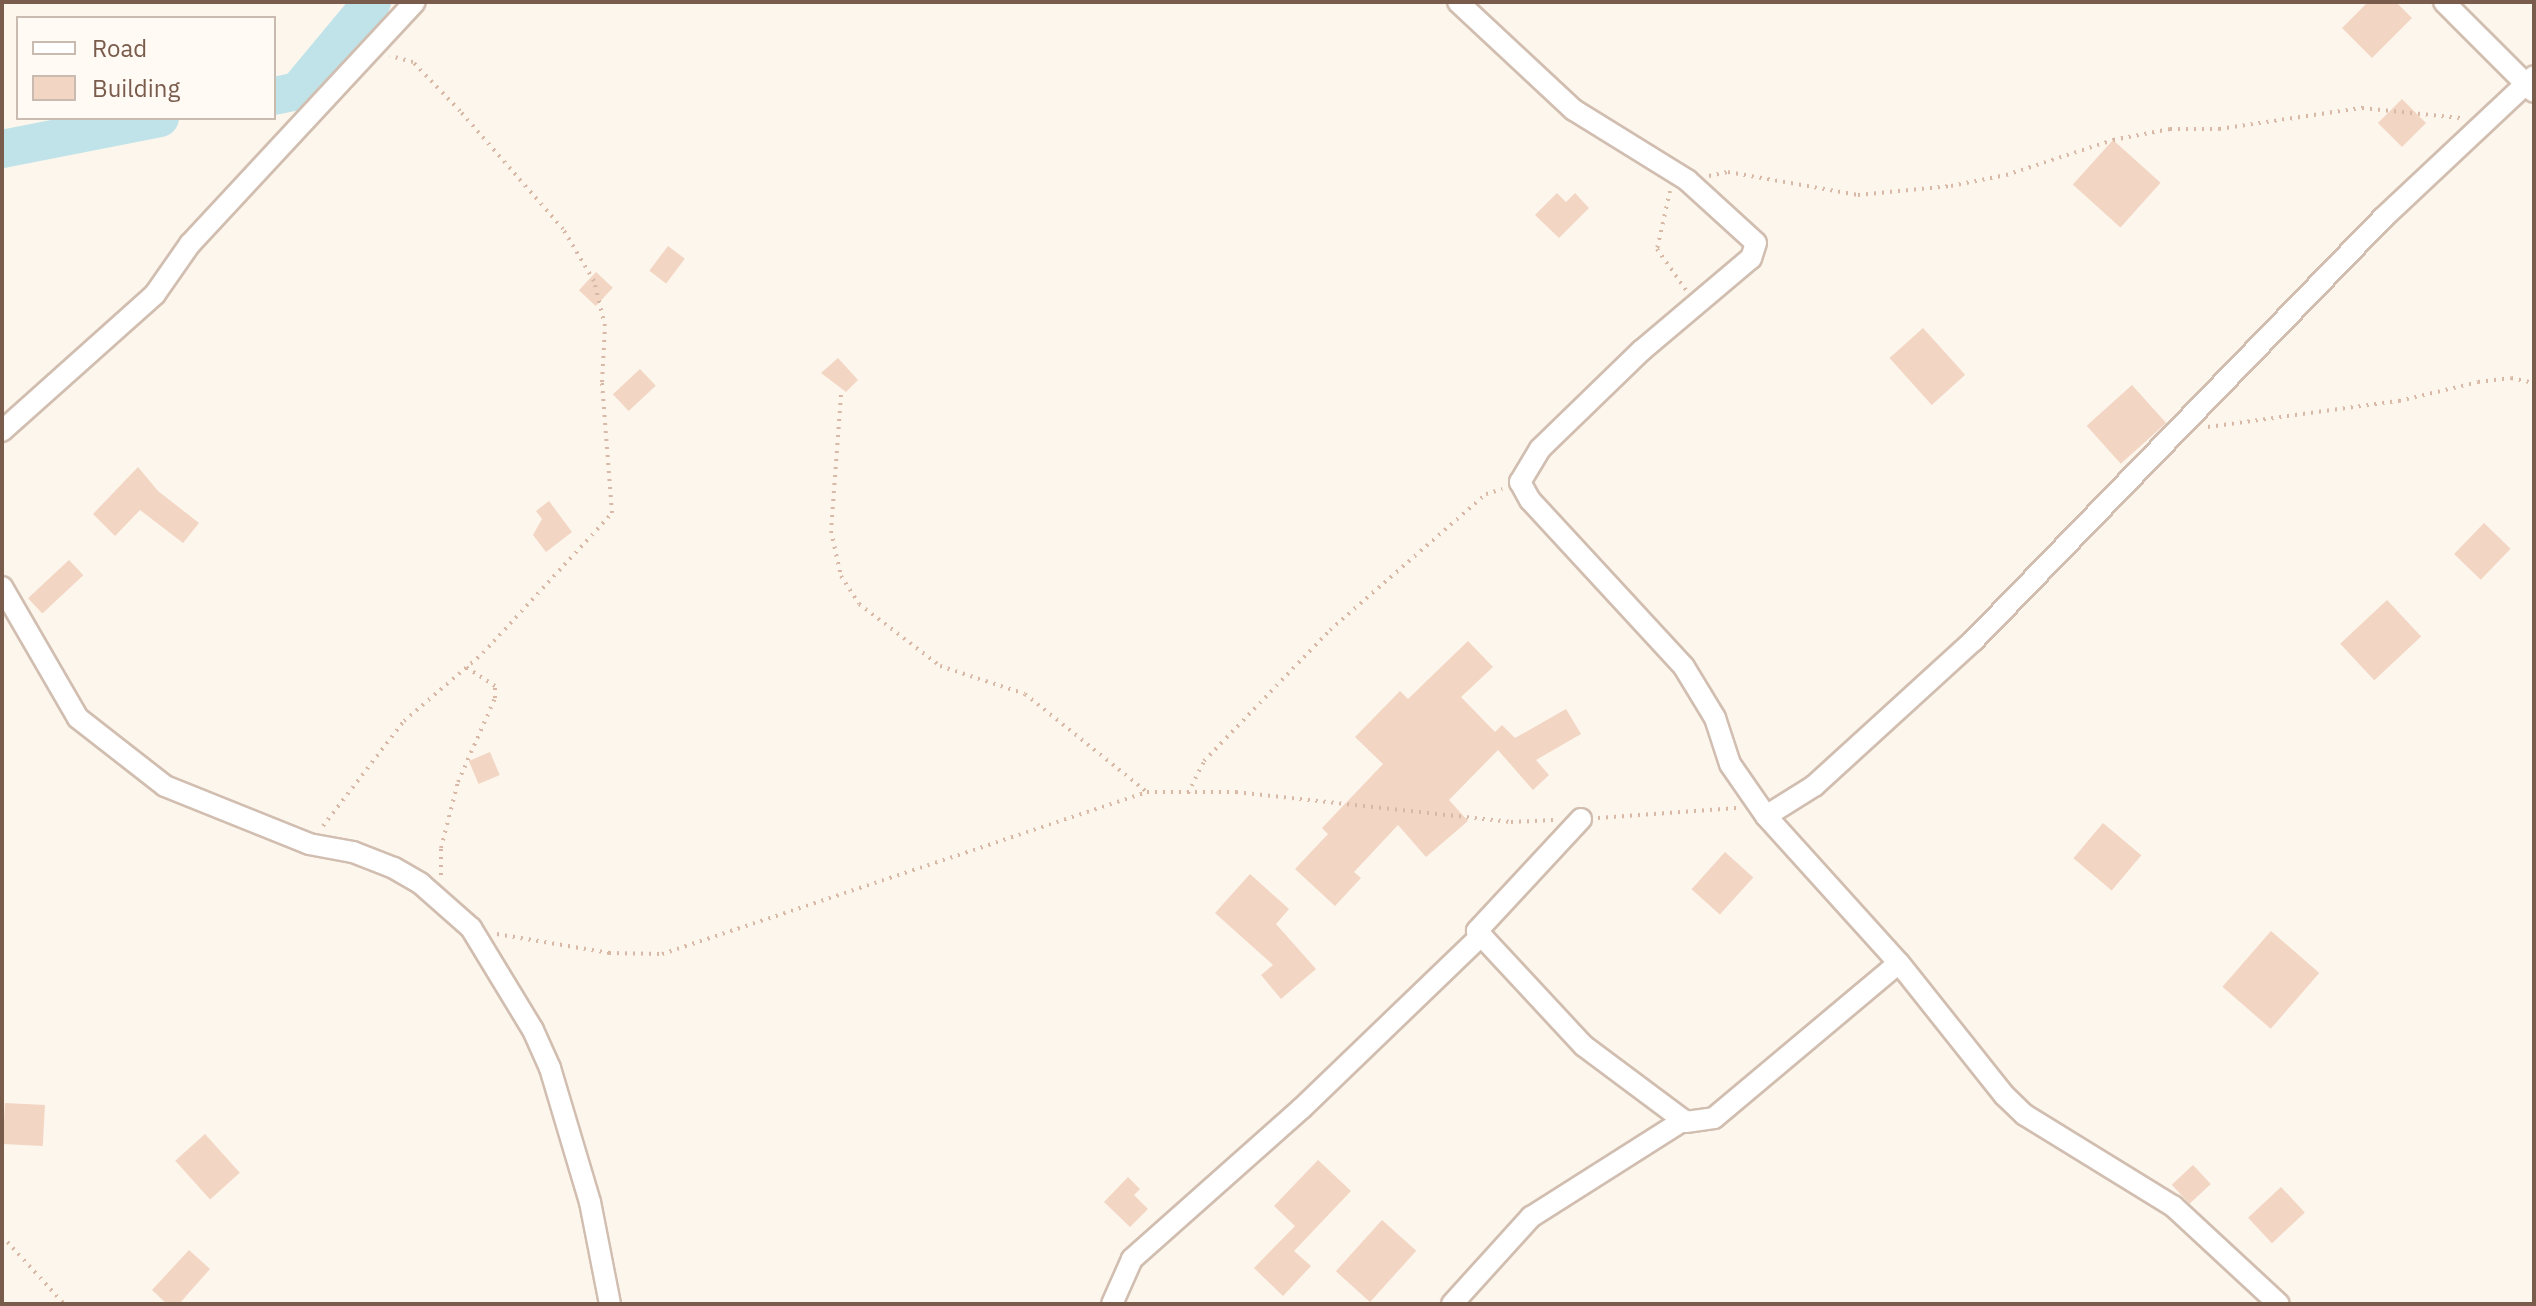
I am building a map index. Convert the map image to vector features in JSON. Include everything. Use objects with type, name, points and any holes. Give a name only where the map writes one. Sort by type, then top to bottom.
[{"type":"street","points":[[2,431],[155,294],[190,244],[366,51],[415,2]]},
{"type":"street","points":[[1458,2],[1574,110],[1679,175],[1756,243],[1751,258],[1540,449],[1520,482],[1551,523],[1690,676],[1715,718],[1730,764],[1763,811],[1899,963],[2025,1115],[2173,1206],[2279,1304]]},
{"type":"street","points":[[1763,811],[1814,786],[1973,641],[2383,218],[2489,119],[2532,84],[2444,2]]},
{"type":"street","points":[[2,587],[78,718],[165,786],[309,844],[353,852],[394,868],[451,908],[471,928],[533,1030],[550,1068],[590,1202],[610,1304]]},
{"type":"street","points":[[1581,819],[1477,931],[1584,1046],[1684,1120]]},
{"type":"street","points":[[1112,1304],[1132,1259],[1302,1108],[1481,936]]},
{"type":"street","points":[[1452,1304],[1531,1217],[1684,1120],[1714,1118],[1899,963]]},
{"type":"path","points":[[309,844],[404,721],[466,667],[612,513],[602,382],[605,326],[594,281],[563,229],[413,62],[366,51]]},
{"type":"path","points":[[1689,312],[1685,288],[1657,249],[1659,225],[1679,175],[1728,172],[1858,195],[1951,186],[2113,140],[2307,113],[2362,108],[2489,119]]},
{"type":"path","points":[[2186,421],[2216,429],[2399,401],[2478,382],[2511,378],[2534,383]]},
{"type":"path","points":[[841,395],[831,531],[841,576],[859,604],[940,666],[1025,694],[1147,792]]},
{"type":"path","points":[[1188,793],[1204,761],[1330,630],[1486,494],[1520,482]]},
{"type":"path","points":[[451,908],[441,881],[441,848],[471,744],[495,698],[495,686],[466,667]]},
{"type":"path","points":[[471,928],[609,953],[662,954],[1147,792],[1236,792],[1511,822],[1763,811]]},
{"type":"path","points":[[2,1236],[64,1304]]},
{"type":"building","points":[[2368,2],[2396,2],[2412,18],[2372,58],[2342,28]]},
{"type":"building","points":[[2402,99],[2426,123],[2402,147],[2378,123]]},
{"type":"building","points":[[2113,140],[2161,183],[2120,227],[2073,185]]},
{"type":"building","points":[[1557,193],[1566,202],[1575,193],[1589,208],[1559,238],[1535,215]]},
{"type":"building","points":[[668,246],[685,259],[666,283],[649,271]]},
{"type":"building","points":[[596,272],[613,288],[596,306],[579,290]]},
{"type":"building","points":[[1923,328],[1965,375],[1932,405],[1890,358]]},
{"type":"building","points":[[838,358],[858,380],[846,392],[821,373]]},
{"type":"building","points":[[640,369],[656,386],[629,411],[613,394]]},
{"type":"building","points":[[2132,385],[2166,423],[2121,464],[2087,426]]},
{"type":"building","points":[[138,467],[158,491],[199,523],[183,543],[140,510],[115,536],[93,514]]},
{"type":"building","points":[[549,501],[572,532],[546,552],[533,535],[542,519],[536,511]]},
{"type":"building","points":[[2484,523],[2511,549],[2481,580],[2454,554]]},
{"type":"building","points":[[69,560],[83,575],[42,614],[28,598]]},
{"type":"building","points":[[2387,600],[2421,637],[2374,680],[2340,644]]},
{"type":"building","points":[[1468,641],[1493,667],[1461,697],[1495,732],[1502,725],[1515,738],[1566,709],[1581,734],[1536,760],[1549,775],[1533,790],[1498,750],[1449,800],[1468,821],[1426,857],[1398,825],[1354,872],[1361,878],[1335,906],[1295,869],[1328,834],[1322,828],[1383,764],[1355,737],[1400,691],[1408,699]]},
{"type":"building","points":[[490,752],[500,775],[479,784],[469,761]]},
{"type":"building","points":[[2103,823],[2141,855],[2112,890],[2073,858]]},
{"type":"building","points":[[1725,852],[1753,877],[1720,915],[1692,889]]},
{"type":"building","points":[[1250,874],[1289,909],[1276,924],[1316,969],[1281,999],[1261,975],[1273,965],[1215,913]]},
{"type":"building","points":[[2271,931],[2319,973],[2271,1029],[2222,987]]},
{"type":"building","points":[[5,1103],[45,1105],[43,1146],[3,1144]]},
{"type":"building","points":[[205,1134],[240,1173],[210,1199],[175,1161]]},
{"type":"building","points":[[1318,1160],[1351,1191],[1294,1251],[1311,1266],[1283,1296],[1254,1268],[1295,1226],[1274,1206]]},
{"type":"building","points":[[2193,1165],[2211,1184],[2190,1204],[2172,1185]]},
{"type":"building","points":[[1128,1177],[1140,1189],[1134,1195],[1148,1209],[1130,1227],[1104,1202]]},
{"type":"building","points":[[2281,1187],[2305,1213],[2272,1243],[2248,1218]]},
{"type":"building","points":[[1382,1220],[1416,1251],[1370,1302],[1336,1271]]},
{"type":"building","points":[[189,1250],[210,1269],[179,1304],[167,1304],[152,1290]]},
{"type":"waterway","points":[[276,96],[298,91],[372,2]]},
{"type":"waterway","points":[[2,149],[150,120]]}]
